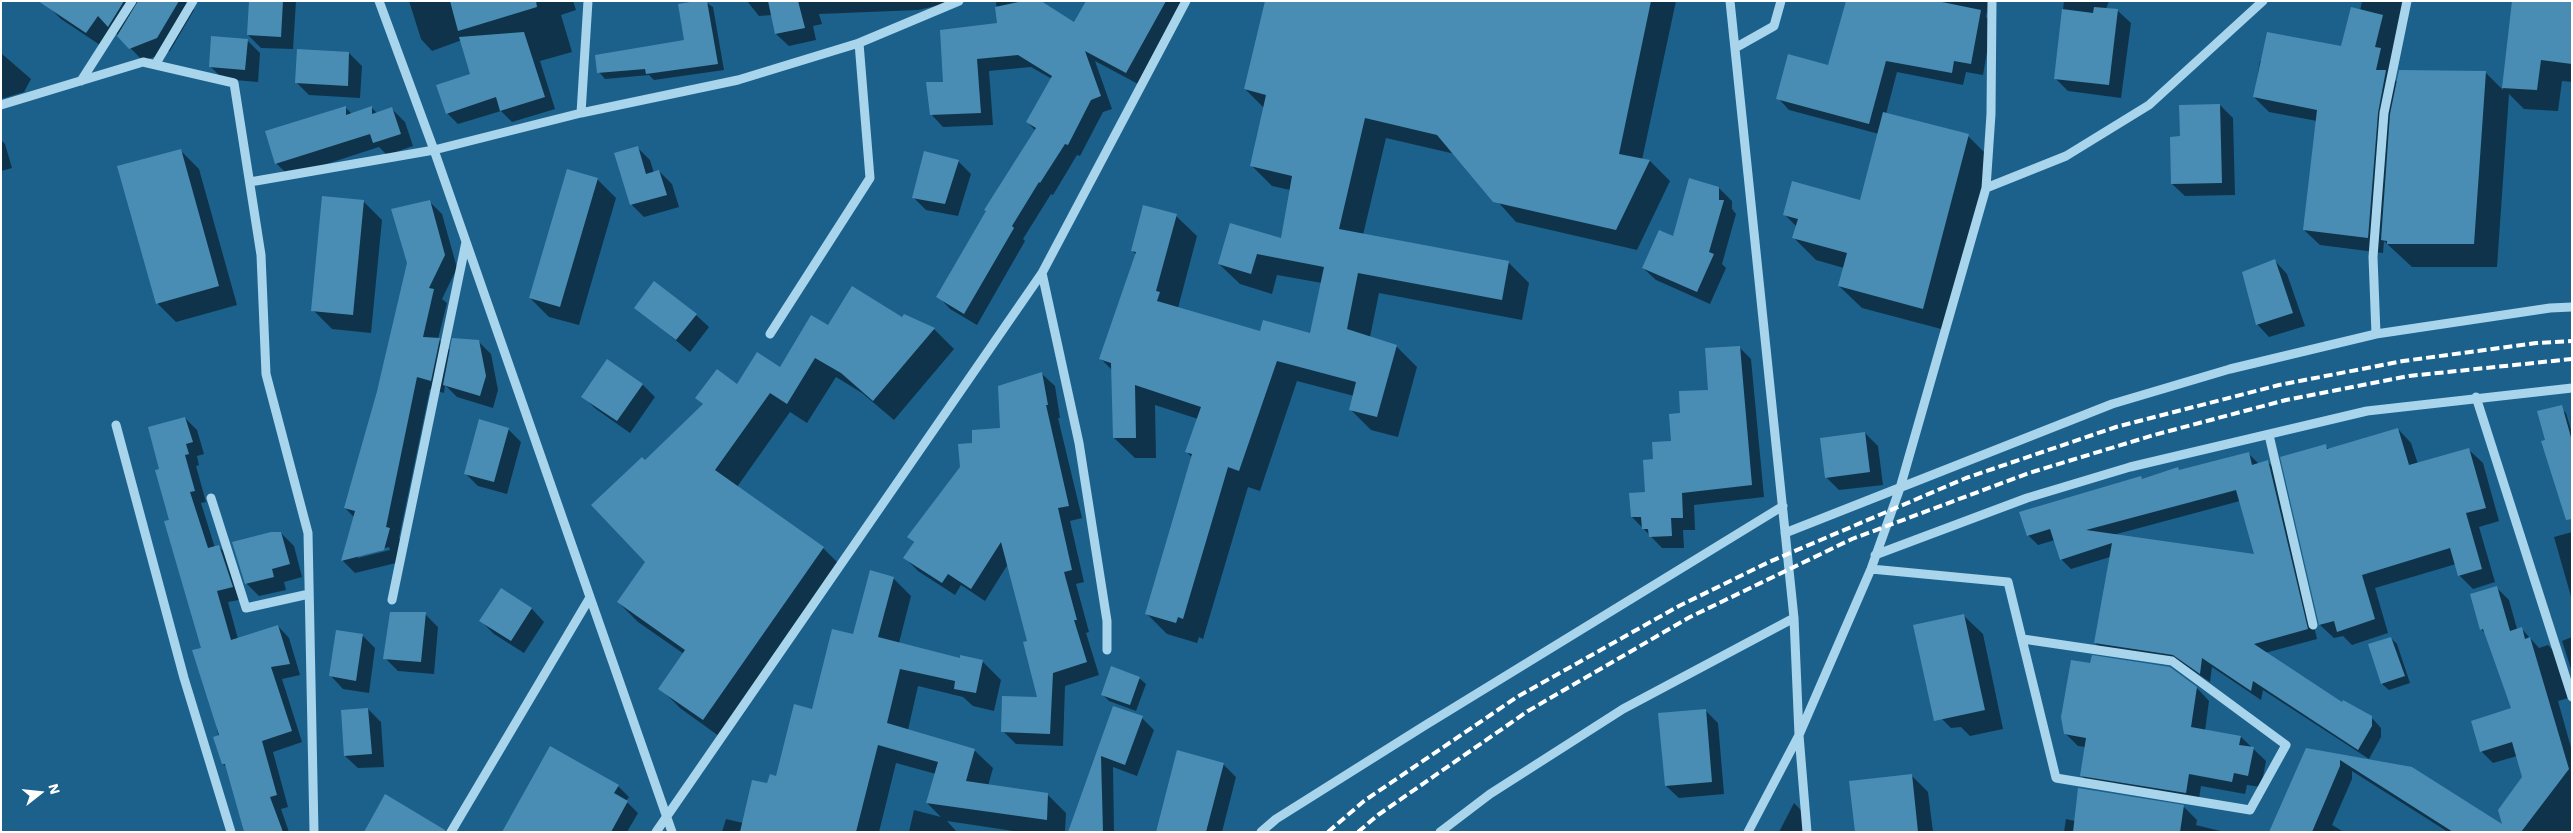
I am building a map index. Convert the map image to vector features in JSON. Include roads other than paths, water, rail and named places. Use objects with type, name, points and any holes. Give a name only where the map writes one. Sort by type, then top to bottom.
[{"type":"street","points":[[81,80],[132,1]]},
{"type":"street","points":[[155,64],[193,1]]},
{"type":"street","points":[[379,1],[434,150],[672,832]]},
{"type":"street","points":[[581,113],[588,1]]},
{"type":"street","points":[[250,182],[434,150],[581,113],[738,80],[859,42],[959,1]]},
{"type":"street","points":[[656,832],[1001,336],[1042,273],[1186,1]]},
{"type":"street","points":[[1730,1],[1794,618],[1799,735],[1807,832]]},
{"type":"street","points":[[1735,48],[1774,26],[1781,1]]},
{"type":"street","points":[[1748,832],[1799,735],[1871,569],[1900,488],[1986,188],[1991,114],[1992,1]]},
{"type":"street","points":[[1986,188],[2066,156],[2149,105],[2263,1]]},
{"type":"street","points":[[2376,334],[2373,257],[2384,113],[2407,1]]},
{"type":"street","points":[[770,334],[870,178],[859,42]]},
{"type":"street","points":[[1,105],[143,62],[234,83],[261,255],[266,374],[308,533],[314,832]]},
{"type":"street","points":[[392,600],[466,242]]},
{"type":"street","points":[[1042,273],[1079,442],[1107,621],[1108,650]]},
{"type":"street","points":[[1785,533],[2112,404],[2230,369],[2376,334],[2550,308],[2572,308]]},
{"type":"street","points":[[1875,556],[2027,498],[2130,467],[2367,411],[2476,397],[2572,388]]},
{"type":"street","points":[[2476,397],[2572,697]]},
{"type":"street","points":[[116,425],[184,678],[231,832]]},
{"type":"street","points":[[2269,435],[2313,625]]},
{"type":"street","points":[[211,498],[246,608],[310,594]]},
{"type":"street","points":[[1261,832],[1276,819],[1416,731],[1783,506]]},
{"type":"street","points":[[1871,569],[2008,582],[2056,778],[2250,810],[2286,745],[2172,661],[2023,639]]},
{"type":"street","points":[[451,832],[589,598]]},
{"type":"street","points":[[1440,832],[1490,794],[1623,709],[1794,618]]},
{"type":"railway","points":[[1328,832],[1364,801],[1517,697],[1679,606],[1769,562],[1966,478],[2116,427],[2279,385],[2403,361],[2536,343],[2572,341]]},
{"type":"railway","points":[[1358,832],[1378,815],[1528,711],[1690,617],[1852,539],[2029,473],[2154,435],[2286,400],[2409,376],[2572,359]]}]
